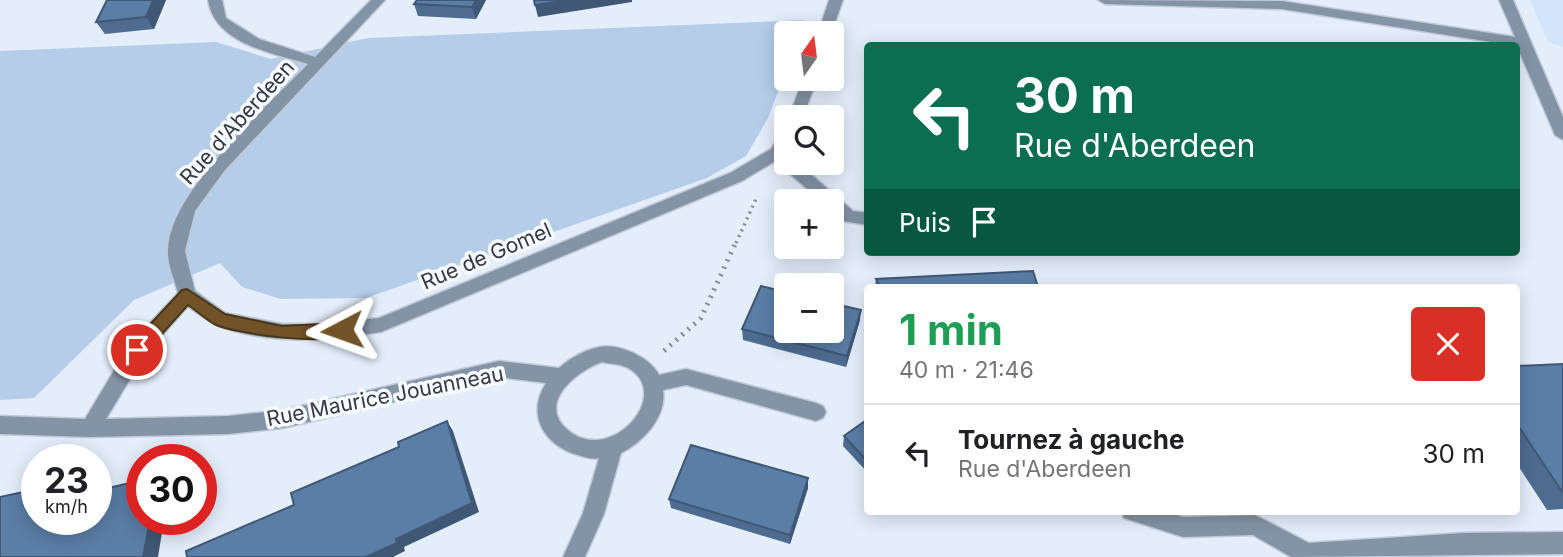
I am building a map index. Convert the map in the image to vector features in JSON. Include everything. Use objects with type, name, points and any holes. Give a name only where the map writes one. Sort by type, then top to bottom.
[{"type":"street","points":[[215,0],[219,19],[231,29],[272,48],[319,63]]},
{"type":"street","name":"Rue d'Aberdeen","points":[[187,295],[176,251],[187,210],[219,166],[378,0]]},
{"type":"street","points":[[829,21],[836,0]]},
{"type":"street","points":[[1105,0],[1282,5],[1518,42]]},
{"type":"street","points":[[1506,0],[1563,135]]},
{"type":"street","points":[[1520,42],[1524,43]]},
{"type":"street","name":"Rue de Gomel","points":[[187,295],[221,320],[282,332],[323,333],[381,324],[774,162]]},
{"type":"street","points":[[802,175],[849,216],[864,218]]},
{"type":"street","points":[[90,428],[137,350],[187,295]]},
{"type":"street","points":[[602,354],[633,360],[649,376],[654,406],[644,427],[630,439],[613,447],[593,450],[575,446],[559,437],[550,424],[546,408],[550,391],[559,376],[586,358],[602,354]]},
{"type":"street","name":"Rue Maurice Jouanneau","points":[[0,425],[90,428],[228,425],[283,419],[499,369],[559,376]]},
{"type":"street","points":[[649,376],[686,377],[816,412]]},
{"type":"street","points":[[574,557],[593,514],[613,447]]},
{"type":"street","points":[[1145,515],[1183,527],[1255,525],[1307,554],[1464,544],[1563,543]]},
{"type":"path","points":[[649,376],[701,318],[775,175]]},
{"type":"shaded area","points":[[1530,0],[1563,0],[1563,47],[1548,42]]},
{"type":"shaded area","points":[[774,21],[774,91],[778,91],[768,118],[746,156],[707,178],[366,298],[281,299],[242,287],[220,263],[134,300],[34,398],[0,400],[0,51],[216,42],[271,59],[368,38]]},
{"type":"building","points":[[107,0],[153,0],[146,17],[96,22]]},
{"type":"building","points":[[417,0],[476,0],[472,7],[414,4]]},
{"type":"building","points":[[534,0],[569,0],[535,5]]},
{"type":"building","points":[[1033,271],[1037,284],[878,284],[876,279]]},
{"type":"building","points":[[761,286],[774,289],[774,337],[742,329]]},
{"type":"building","points":[[844,306],[861,310],[847,356],[796,343],[844,343]]},
{"type":"building","points":[[1563,364],[1563,493],[1520,428],[1520,366]]},
{"type":"building","points":[[447,421],[472,503],[396,539],[397,543],[366,557],[187,557],[186,551],[294,505],[291,493],[399,447],[398,442]]},
{"type":"building","points":[[864,422],[864,458],[844,436]]},
{"type":"building","points":[[691,445],[808,478],[790,535],[669,499]]},
{"type":"building","points":[[126,484],[126,535],[147,535],[143,557],[0,557],[0,497],[21,492],[21,535],[112,535],[112,487]]},
{"type":"route","points":[[137,350],[187,295],[221,320],[282,332],[323,333],[342,330]]}]
